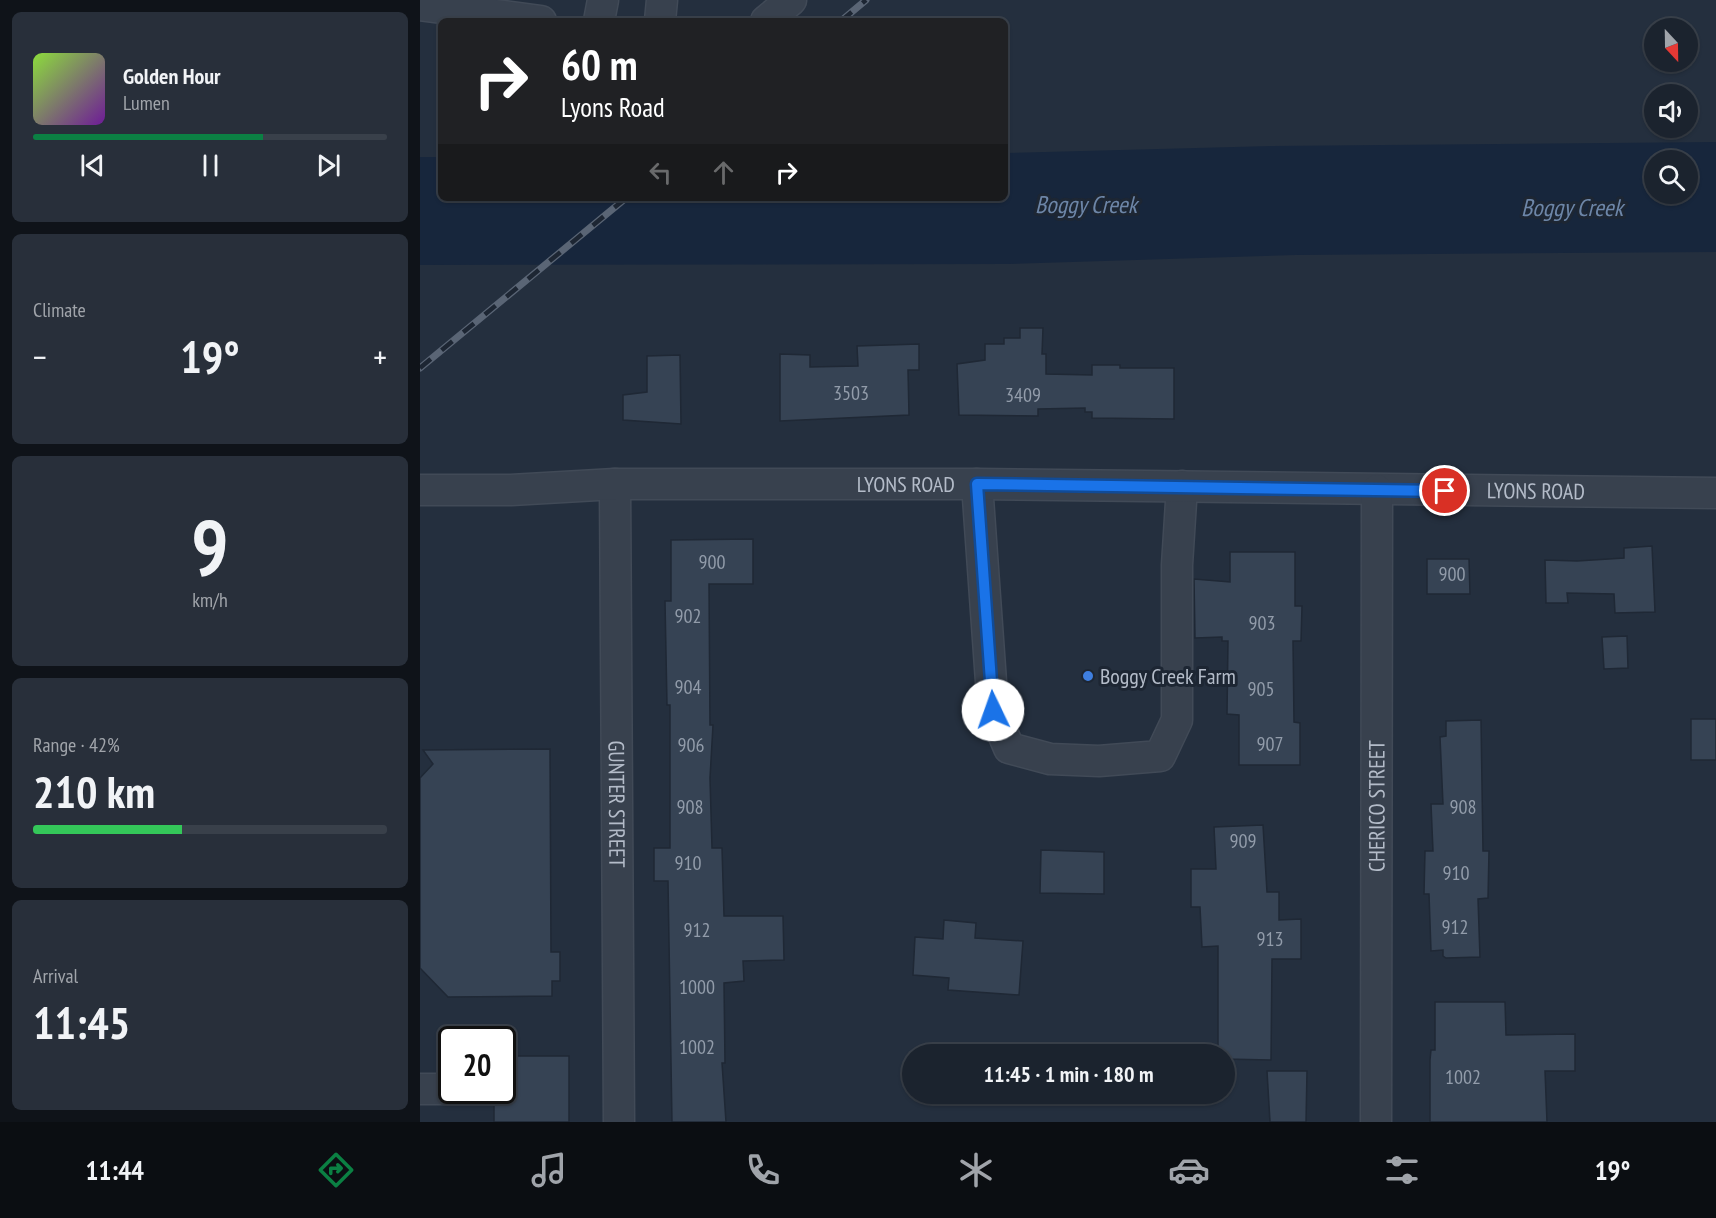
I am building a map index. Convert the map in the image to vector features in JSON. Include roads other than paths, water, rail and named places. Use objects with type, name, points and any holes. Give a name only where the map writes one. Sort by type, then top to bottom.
[{"type":"street","points":[[600,18],[603,0]]},
{"type":"street","points":[[660,18],[662,0]]},
{"type":"street","points":[[770,18],[791,0]]},
{"type":"street","points":[[420,5],[518,18]]},
{"type":"street","name":"LYONS ROAD","points":[[420,490],[511,490],[615,484],[977,484],[1716,493]]},
{"type":"street","name":"GUNTER STREET","points":[[615,484],[619,1122]]},
{"type":"street","points":[[977,484],[993,710],[1009,748],[1050,759],[1099,761],[1160,756],[1177,720],[1177,565],[1182,486]]},
{"type":"street","name":"CHERICO STREET","points":[[1376,1122],[1377,490]]},
{"type":"street","points":[[420,1089],[438,1089]]},
{"type":"water","name":"Boggy Creek","points":[[1716,142],[1716,252],[1296,255],[1008,264],[420,265],[420,157],[438,157],[438,201],[1008,201],[1008,153],[1272,146]]},
{"type":"railway","points":[[845,18],[866,0]]},
{"type":"railway","points":[[420,368],[622,201]]},
{"type":"place","name":"Boggy Creek Farm","points":[[1088,676]]}]
